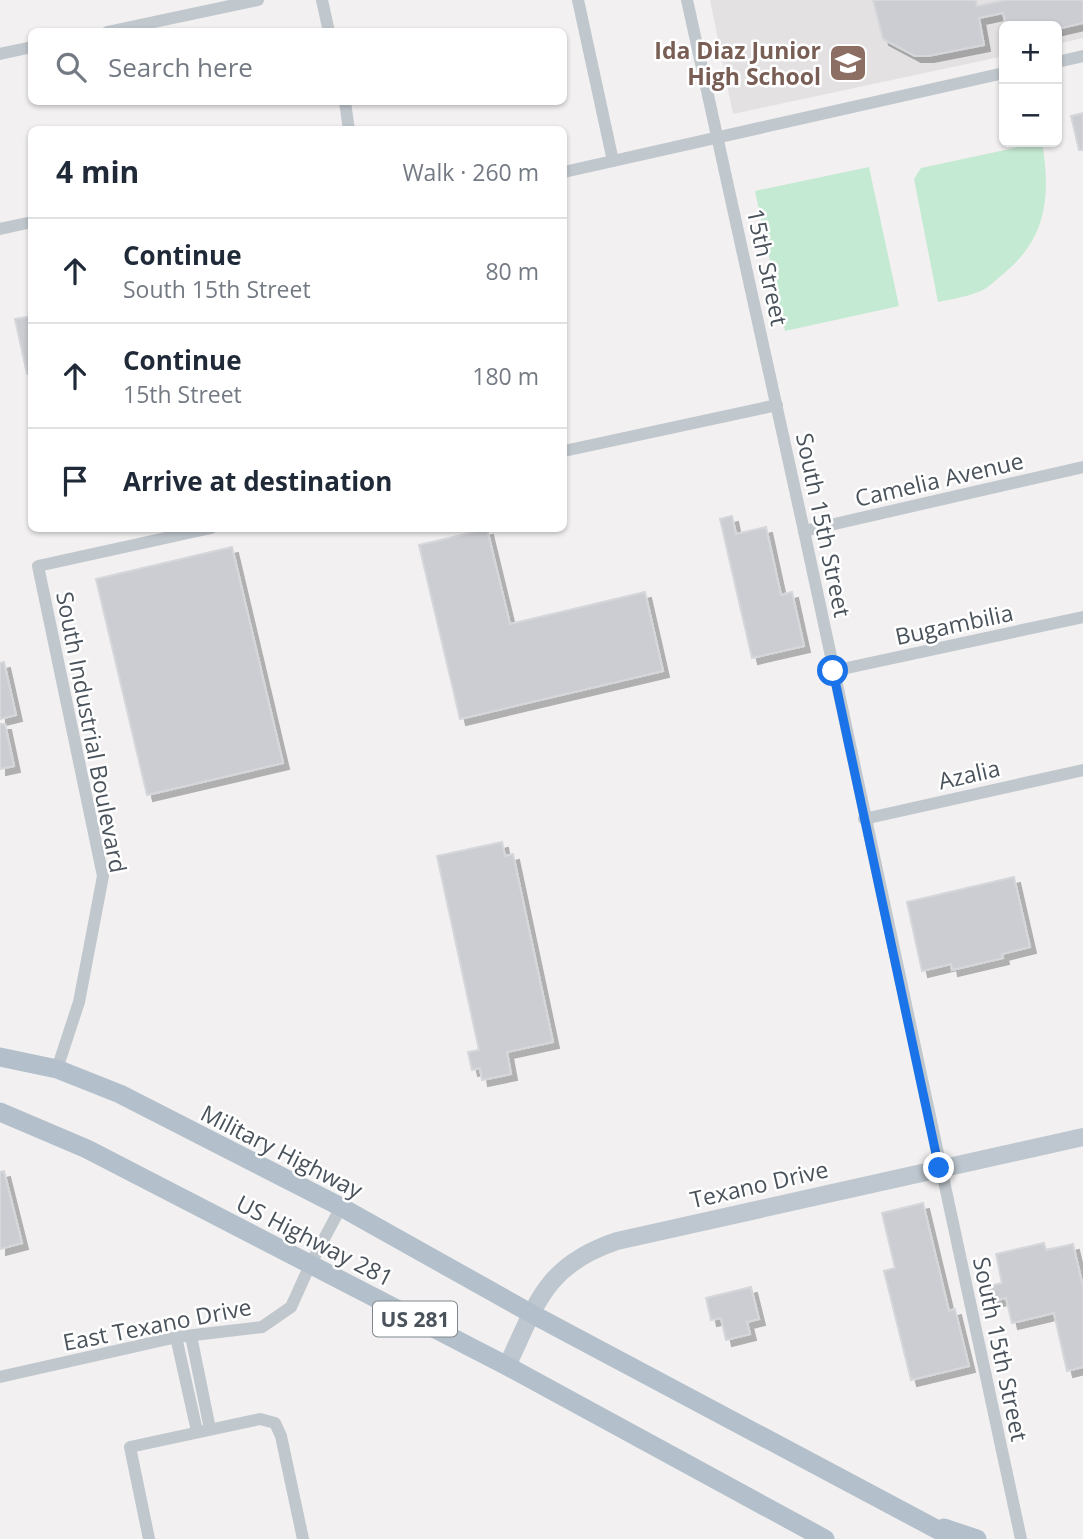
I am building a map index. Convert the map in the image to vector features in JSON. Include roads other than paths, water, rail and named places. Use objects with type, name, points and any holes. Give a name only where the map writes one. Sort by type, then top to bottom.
[{"type":"main road","name":"Military Highway","points":[[0,1057],[57,1069],[120,1094],[341,1207],[532,1314]]},
{"type":"main road","name":"US Highway 281","points":[[0,1112],[87,1149],[507,1366],[825,1539]]},
{"type":"main road","name":"US 281","points":[[532,1314],[920,1521],[977,1539]]},
{"type":"main road","points":[[920,1521],[955,1539]]},
{"type":"street","points":[[126,28],[258,0]]},
{"type":"street","points":[[322,0],[328,28]]},
{"type":"street","points":[[578,0],[613,161]]},
{"type":"street","points":[[687,0],[719,138]]},
{"type":"street","points":[[0,54],[28,48]]},
{"type":"street","points":[[1062,61],[1083,56]]},
{"type":"street","points":[[567,171],[999,74]]},
{"type":"street","points":[[345,105],[348,126]]},
{"type":"street","name":"15th Street","points":[[719,138],[777,405]]},
{"type":"street","points":[[0,229],[28,223]]},
{"type":"street","points":[[567,450],[777,405]]},
{"type":"street","name":"South 15th Street","points":[[777,405],[864,819]]},
{"type":"street","name":"Camelia Avenue","points":[[804,531],[1083,467]]},
{"type":"street","name":"South Industrial Boulevard","points":[[57,1069],[79,1002],[103,876],[38,566],[193,532]]},
{"type":"street","name":"Bugambilia","points":[[833,671],[1083,617]]},
{"type":"street","name":"Azalia","points":[[864,819],[1083,770]]},
{"type":"street","points":[[864,819],[939,1168]]},
{"type":"street","name":"Texano Drive","points":[[507,1366],[548,1284],[569,1263],[592,1249],[1083,1137]]},
{"type":"street","name":"South 15th Street","points":[[939,1168],[1021,1539]]},
{"type":"street","name":"East Texano Drive","points":[[0,1377],[176,1338],[262,1327],[291,1307],[341,1207]]},
{"type":"street","points":[[191,1336],[204,1430]]},
{"type":"street","points":[[176,1338],[204,1430]]},
{"type":"street","points":[[149,1539],[130,1447],[260,1419],[275,1423],[281,1436],[303,1539]]},
{"type":"place","name":"Ida Diaz Junior High School","points":[[848,63]]}]
